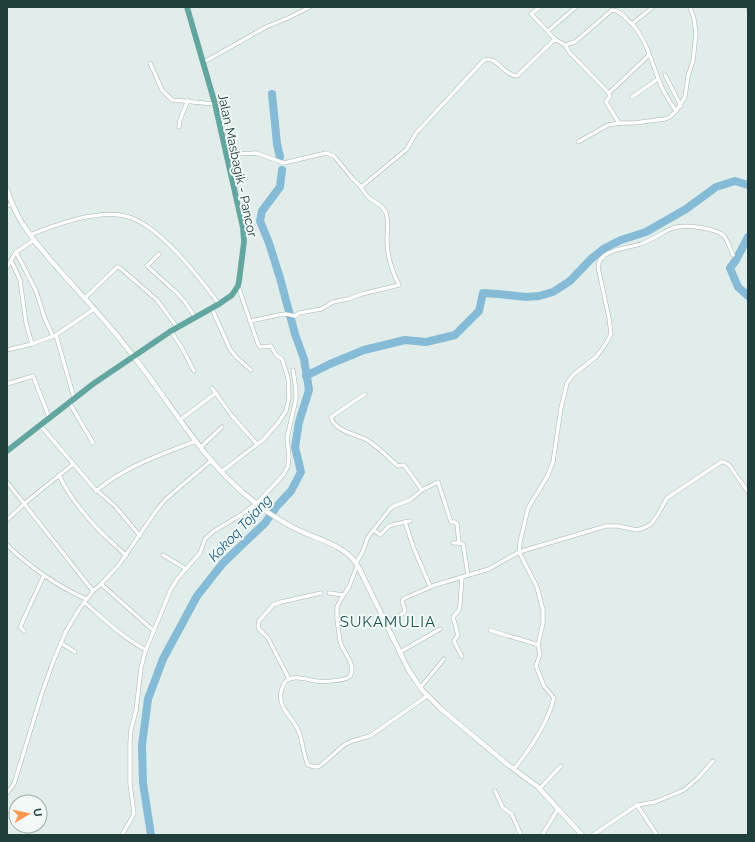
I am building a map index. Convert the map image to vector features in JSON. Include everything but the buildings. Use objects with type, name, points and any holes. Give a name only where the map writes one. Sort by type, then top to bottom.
[{"type":"main road","name":"Jalan Masbagik - Pancor","points":[[187,7],[204,62],[228,156],[244,237],[238,286]]},
{"type":"main road","points":[[7,451],[68,402],[171,331],[212,309],[232,295],[238,286]]},
{"type":"street","points":[[204,62],[266,27],[310,7]]},
{"type":"street","points":[[540,7],[531,14],[556,40],[566,45],[570,53],[609,93]]},
{"type":"street","points":[[548,31],[576,7]]},
{"type":"street","points":[[632,24],[653,7]]},
{"type":"street","points":[[578,142],[608,125],[665,119],[670,117],[681,106],[686,94],[688,76],[693,60],[695,36],[694,19],[690,7]]},
{"type":"street","points":[[566,45],[574,42],[611,8],[617,11],[632,24],[642,39],[658,79],[669,102],[676,111]]},
{"type":"street","points":[[361,187],[407,149],[416,133],[484,60],[492,60],[510,74],[517,76],[556,40]]},
{"type":"street","points":[[620,123],[606,102],[610,96],[609,93],[649,55]]},
{"type":"street","points":[[150,63],[165,94],[175,101],[188,100],[202,104],[215,104]]},
{"type":"street","points":[[665,75],[681,106]]},
{"type":"street","points":[[632,96],[658,79]]},
{"type":"street","points":[[179,128],[180,120],[188,100]]},
{"type":"street","points":[[228,156],[256,153],[284,164],[320,153],[326,152],[331,154],[361,187],[367,197],[379,203],[385,211],[388,224],[388,257],[398,283],[348,299],[333,302],[321,308],[291,315],[279,315],[250,321]]},
{"type":"street","points":[[7,189],[9,205],[30,235],[134,356],[196,441],[221,472],[267,512],[302,532],[320,538],[336,546],[348,555],[356,564],[408,669],[420,688],[441,709],[539,789],[582,835]]},
{"type":"street","points":[[30,235],[79,218],[110,215],[132,218],[154,232],[169,245],[194,272],[219,304]]},
{"type":"street","points":[[514,769],[534,743],[547,718],[554,700],[544,686],[536,668],[540,654],[538,645],[543,623],[542,606],[537,587],[519,552],[520,542],[526,514],[554,462],[561,408],[567,383],[573,375],[596,357],[611,334],[598,263],[605,256],[615,250],[643,244],[675,227],[687,226],[708,229],[722,234],[733,255]]},
{"type":"street","points":[[7,266],[16,252],[34,240]]},
{"type":"street","points":[[16,252],[36,291],[44,316],[54,335],[74,398]]},
{"type":"street","points":[[159,254],[147,266],[177,293],[195,317]]},
{"type":"street","points":[[11,260],[20,280],[26,323],[32,344]]},
{"type":"street","points":[[84,299],[119,267],[157,300],[177,328]]},
{"type":"street","points":[[221,472],[270,433],[286,411],[289,397],[288,378],[282,359],[276,355],[270,345],[263,347],[259,345],[238,286]]},
{"type":"street","points":[[7,350],[32,344],[54,335],[94,309]]},
{"type":"street","points":[[212,309],[230,349],[236,357],[251,370]]},
{"type":"street","points":[[171,331],[194,371]]},
{"type":"street","points":[[122,835],[134,814],[131,793],[130,742],[131,729],[136,711],[141,668],[146,650],[171,590],[185,568],[200,553],[205,539],[256,504],[274,485],[288,466],[289,456],[287,438],[296,399],[293,370]]},
{"type":"street","points":[[7,384],[33,376],[49,417]]},
{"type":"street","points":[[212,388],[232,416],[257,444]]},
{"type":"street","points":[[180,419],[216,393]]},
{"type":"street","points":[[365,394],[332,417],[333,423],[344,431],[372,444],[398,466],[404,465],[422,490]]},
{"type":"street","points":[[68,402],[93,443]]},
{"type":"street","points":[[40,425],[96,491],[115,506],[140,536]]},
{"type":"street","points":[[201,446],[222,427]]},
{"type":"street","points":[[96,491],[113,478],[131,469],[196,441]]},
{"type":"street","points":[[7,793],[14,784],[42,693],[66,631],[85,601],[126,556],[165,500],[212,460]]},
{"type":"street","points":[[386,623],[405,612],[402,602],[403,599],[430,586],[489,569],[519,552],[606,526],[618,526],[637,530],[644,528],[657,516],[664,501],[721,462],[729,465],[748,492]]},
{"type":"street","points":[[7,520],[72,464]]},
{"type":"street","points":[[59,475],[66,489],[83,513],[97,529],[126,556]]},
{"type":"street","points":[[7,482],[94,591]]},
{"type":"street","points":[[427,696],[370,736],[344,745],[324,763],[316,767],[308,765],[299,730],[284,710],[280,698],[283,685],[289,679],[298,678],[326,681],[349,677],[351,674],[352,666],[341,646],[337,619],[337,607],[343,595],[350,587],[356,564],[368,537],[392,507],[408,501],[422,490],[437,482],[439,483],[451,522],[455,522],[457,524],[459,543]]},
{"type":"street","points":[[374,530],[380,535],[389,526],[410,521]]},
{"type":"street","points":[[405,522],[414,549],[430,586]]},
{"type":"street","points":[[453,543],[463,544],[468,575]]},
{"type":"street","points":[[7,545],[44,575],[85,601],[119,633],[134,644],[146,650]]},
{"type":"street","points":[[164,555],[185,568]]},
{"type":"street","points":[[24,631],[21,625],[44,575]]},
{"type":"street","points":[[462,577],[459,610],[453,617],[458,635],[454,640],[462,657]]},
{"type":"street","points":[[101,584],[154,631]]},
{"type":"street","points":[[329,592],[343,595]]},
{"type":"street","points":[[289,679],[268,638],[258,626],[260,621],[273,605],[321,593]]},
{"type":"street","points":[[400,652],[440,629]]},
{"type":"street","points":[[490,630],[538,645]]},
{"type":"street","points":[[61,644],[75,652]]},
{"type":"street","points":[[420,688],[444,659]]},
{"type":"street","points":[[592,835],[637,805],[654,802],[684,790],[698,778],[713,761]]},
{"type":"street","points":[[539,789],[561,766]]},
{"type":"street","points":[[495,791],[503,808],[514,817],[521,835]]},
{"type":"street","points":[[637,805],[657,835]]},
{"type":"street","points":[[542,835],[558,808]]},
{"type":"waterway","name":"Kokoq Tojang","points":[[272,94],[277,144],[280,157]]},
{"type":"waterway","name":"Kokoq Tojang","points":[[151,835],[143,783],[142,745],[148,699],[163,659],[197,596],[223,563],[265,523],[277,506],[291,491],[301,472],[295,447],[299,422],[309,390],[304,359],[295,334],[269,243],[260,221],[262,211],[280,187],[282,170]]},
{"type":"waterway","points":[[306,376],[364,350],[405,340],[426,342],[455,335],[479,311],[483,293],[526,297],[539,296],[553,292],[570,281],[591,259],[605,248],[621,240],[646,232],[686,209],[716,187],[735,181],[748,185]]},
{"type":"waterway","points":[[748,237],[730,268],[738,287],[748,296]]},
{"type":"district","name":"SUKAMULIA","points":[[388,622]]}]
